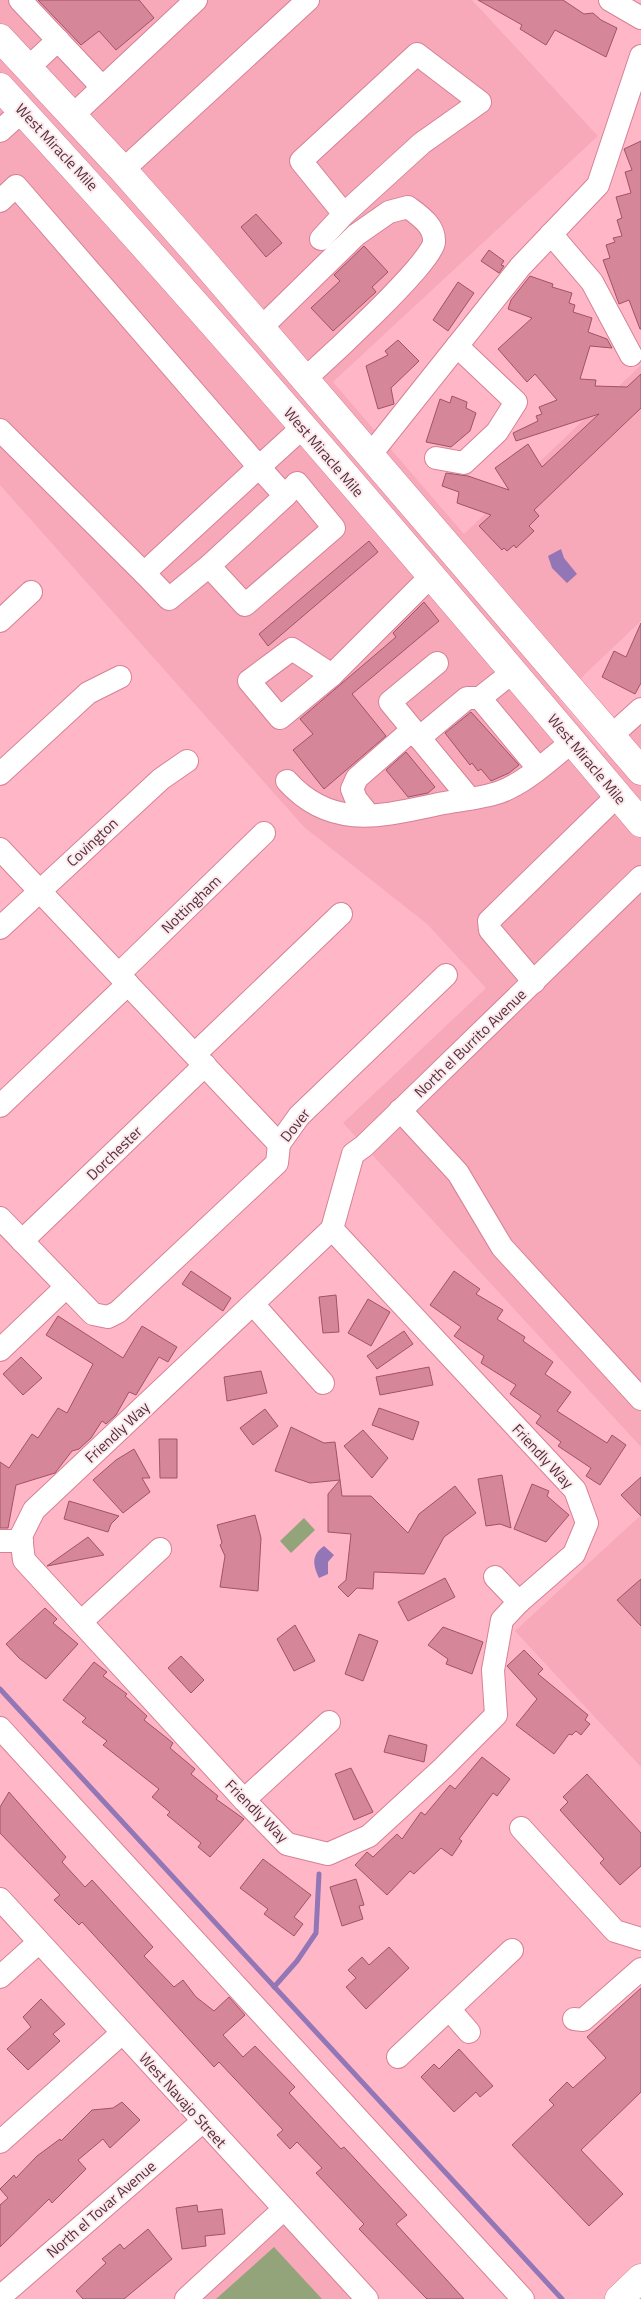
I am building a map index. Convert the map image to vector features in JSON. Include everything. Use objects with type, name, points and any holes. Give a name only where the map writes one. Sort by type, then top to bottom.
[{"type":"main road","points":[[0,38],[123,170],[639,765]]},
{"type":"main road","name":"West Miracle Mile","points":[[0,86],[127,224],[432,575],[641,823]]},
{"type":"main road","points":[[304,429],[320,428],[339,439],[448,564],[469,569]]},
{"type":"main road","points":[[619,2299],[641,2278]]},
{"type":"street","points":[[20,0],[102,87]]},
{"type":"street","points":[[72,116],[196,0]]},
{"type":"street","points":[[123,170],[308,0]]},
{"type":"street","points":[[610,0],[641,18]]},
{"type":"street","points":[[28,68],[58,40]]},
{"type":"street","points":[[321,239],[344,214],[422,143],[480,102],[417,54],[301,161],[344,214]]},
{"type":"street","points":[[371,454],[520,267],[598,185],[641,56]]},
{"type":"street","points":[[0,131],[22,111]]},
{"type":"street","points":[[0,201],[16,186],[285,496]]},
{"type":"street","points":[[261,328],[319,270],[364,229],[389,212],[408,207],[420,216],[434,232],[434,245],[419,268],[305,379]]},
{"type":"street","points":[[551,234],[592,282],[631,355]]},
{"type":"street","points":[[436,458],[464,463],[496,432],[516,402],[457,346]]},
{"type":"street","points":[[144,573],[259,467],[304,429]]},
{"type":"street","points":[[0,430],[170,599],[209,566],[297,483],[334,528],[245,605],[209,566]]},
{"type":"street","points":[[332,675],[432,575]]},
{"type":"street","points":[[0,621],[31,592]]},
{"type":"street","points":[[437,663],[390,702],[469,798]]},
{"type":"street","points":[[368,814],[356,799],[352,789],[357,778],[468,698],[480,698],[513,672]]},
{"type":"street","points":[[0,774],[88,693],[120,677]]},
{"type":"street","points":[[480,698],[538,768]]},
{"type":"street","points":[[612,736],[641,709]]},
{"type":"street","points":[[287,781],[301,797],[320,808],[347,816],[392,814],[500,792],[522,781],[572,742]]},
{"type":"street","name":"Covington","points":[[0,928],[161,779],[187,761]]},
{"type":"street","points":[[534,982],[490,930],[489,921],[618,795]]},
{"type":"street","name":"Nottingham","points":[[0,1106],[264,833]]},
{"type":"street","points":[[0,849],[279,1144]]},
{"type":"street","name":"North el Burrito Avenue","points":[[332,1229],[353,1154],[364,1146],[534,982],[641,876]]},
{"type":"street","name":"Dorchester","points":[[22,1241],[341,914]]},
{"type":"street","name":"Dover","points":[[66,1287],[93,1314],[108,1317],[118,1312],[277,1163],[279,1144],[299,1116],[446,975]]},
{"type":"street","points":[[400,1110],[458,1173],[502,1247],[641,1399]]},
{"type":"street","points":[[0,1218],[66,1287],[0,1350]]},
{"type":"street","name":"Friendly Way","points":[[332,1229],[575,1490],[587,1523],[574,1554],[519,1602],[502,1620],[493,1670],[496,1715],[369,1836],[328,1854],[287,1844],[244,1800],[82,1621],[24,1560],[11,1541],[21,1536],[34,1510],[332,1229]]},
{"type":"street","points":[[253,1304],[322,1383]]},
{"type":"street","points":[[82,1621],[160,1549]]},
{"type":"street","points":[[495,1577],[519,1602]]},
{"type":"street","points":[[244,1800],[329,1722]]},
{"type":"street","points":[[0,1728],[523,2299]]},
{"type":"street","points":[[521,1828],[614,1931],[641,1939]]},
{"type":"street","name":"West Navajo Street","points":[[0,1899],[202,2122],[367,2299]]},
{"type":"street","points":[[0,1977],[39,1942]]},
{"type":"street","points":[[398,2057],[512,1950]]},
{"type":"street","points":[[574,2018],[583,2020],[641,1969]]},
{"type":"street","points":[[449,2009],[469,2032]]},
{"type":"street","points":[[0,2142],[122,2033]]},
{"type":"street","name":"North el Tovar Avenue","points":[[0,2297],[202,2122]]},
{"type":"street","points":[[186,2299],[284,2209]]},
{"type":"shaded area","points":[[0,0],[472,0],[598,136],[333,382],[464,534],[641,365],[641,621],[559,699],[603,753],[641,718],[641,1447],[343,1123],[486,988],[427,924],[304,827],[0,485]]},
{"type":"shaded area","points":[[561,549],[564,558],[577,574],[567,583],[552,568],[548,556]]},
{"type":"shaded area","points":[[641,1515],[641,1767],[515,1631]]},
{"type":"shaded area","points":[[324,1546],[334,1555],[328,1562],[328,1574],[319,1578],[314,1560],[317,1553]]},
{"type":"shaded area","points":[[281,2206],[367,2299],[177,2299]]},
{"type":"green space","points":[[304,1518],[315,1530],[291,1553],[280,1541]]},
{"type":"green space","points":[[274,2247],[322,2299],[216,2299]]},
{"type":"building","points":[[38,0],[139,0],[154,18],[116,50],[99,31],[81,45]]},
{"type":"building","points":[[478,0],[563,0],[584,14],[593,13],[601,20],[617,28],[606,57],[555,30],[546,45],[520,29],[522,25]]},
{"type":"building","points":[[641,141],[640,329],[629,300],[619,304],[603,260],[610,258],[606,245],[615,242],[613,238],[622,236],[617,220],[622,218],[616,197],[631,193],[625,172],[632,170],[624,149]]},
{"type":"building","points":[[256,214],[282,243],[266,257],[241,227]]},
{"type":"building","points":[[364,246],[388,272],[372,287],[376,292],[333,331],[311,308],[340,281],[334,275]]},
{"type":"building","points":[[489,250],[504,261],[501,265],[504,266],[499,273],[481,261]]},
{"type":"building","points":[[530,276],[553,284],[552,287],[572,293],[569,303],[575,305],[573,312],[592,318],[588,332],[607,339],[612,348],[590,346],[580,379],[596,380],[595,386],[627,387],[641,374],[641,408],[534,510],[539,516],[529,526],[534,531],[516,548],[514,545],[507,551],[504,548],[502,550],[479,526],[491,515],[457,503],[459,492],[442,486],[446,473],[468,476],[509,490],[495,468],[528,444],[542,467],[599,414],[516,441],[513,433],[538,421],[536,416],[542,414],[539,407],[557,400],[535,374],[527,382],[498,349],[532,318],[508,309],[511,300]]},
{"type":"building","points":[[458,282],[474,293],[448,331],[433,320]]},
{"type":"building","points":[[398,340],[419,361],[391,388],[394,404],[378,409],[366,366],[388,355],[385,351]]},
{"type":"building","points":[[452,396],[467,402],[466,408],[476,413],[470,431],[451,447],[426,442],[440,399],[450,403]]},
{"type":"building","points":[[369,541],[378,552],[268,646],[259,634]]},
{"type":"building","points":[[424,602],[439,621],[352,694],[386,736],[324,789],[293,750],[313,734],[300,719],[396,637],[393,633]]},
{"type":"building","points":[[641,623],[641,683],[635,694],[602,677],[614,651],[626,657]]},
{"type":"building","points":[[471,712],[519,765],[509,773],[491,781],[481,769],[478,771],[472,763],[470,765],[445,733]]},
{"type":"building","points":[[406,752],[435,787],[428,793],[408,797],[386,770]]},
{"type":"building","points":[[191,1271],[231,1298],[223,1311],[182,1284]]},
{"type":"building","points":[[454,1271],[480,1289],[476,1294],[503,1310],[497,1319],[525,1337],[523,1341],[553,1362],[545,1374],[571,1392],[557,1411],[607,1443],[612,1435],[626,1445],[600,1485],[586,1476],[591,1468],[558,1446],[561,1442],[536,1423],[541,1416],[510,1394],[516,1385],[481,1363],[484,1356],[454,1336],[461,1327],[430,1305]]},
{"type":"building","points":[[336,1295],[339,1332],[323,1333],[319,1297]]},
{"type":"building","points":[[368,1299],[390,1312],[371,1346],[348,1333]]},
{"type":"building","points":[[58,1316],[123,1358],[142,1326],[177,1347],[168,1362],[159,1357],[136,1395],[129,1392],[116,1415],[106,1424],[102,1421],[91,1438],[79,1449],[72,1451],[55,1473],[16,1485],[8,1528],[0,1528],[0,1462],[9,1468],[32,1434],[38,1438],[58,1408],[67,1413],[93,1364],[46,1335]]},
{"type":"building","points":[[404,1331],[413,1344],[377,1369],[367,1356]]},
{"type":"building","points":[[21,1357],[42,1378],[23,1395],[3,1374]]},
{"type":"building","points":[[429,1367],[433,1385],[380,1395],[376,1377]]},
{"type":"building","points":[[261,1371],[267,1393],[227,1401],[224,1377]]},
{"type":"building","points":[[379,1408],[419,1422],[413,1440],[372,1425]]},
{"type":"building","points":[[265,1409],[278,1426],[253,1445],[240,1428]]},
{"type":"building","points":[[291,1427],[324,1443],[335,1442],[340,1480],[310,1483],[275,1471]]},
{"type":"building","points":[[363,1430],[388,1458],[372,1478],[344,1446]]},
{"type":"building","points":[[159,1439],[177,1439],[177,1478],[160,1478]]},
{"type":"building","points":[[134,1449],[150,1478],[142,1478],[150,1492],[123,1513],[93,1480],[116,1460]]},
{"type":"building","points":[[502,1475],[511,1528],[500,1524],[486,1526],[478,1479]]},
{"type":"building","points":[[641,1477],[641,1516],[621,1495]]},
{"type":"building","points":[[340,1480],[342,1496],[371,1496],[408,1533],[419,1514],[455,1486],[476,1513],[444,1537],[424,1574],[374,1572],[373,1589],[357,1588],[348,1597],[338,1587],[346,1580],[351,1534],[328,1532],[328,1494]]},
{"type":"building","points":[[532,1484],[549,1491],[547,1496],[569,1515],[546,1542],[514,1529]]},
{"type":"building","points":[[69,1501],[119,1516],[111,1524],[108,1532],[64,1519]]},
{"type":"building","points":[[255,1515],[261,1538],[258,1591],[220,1587],[225,1556],[220,1545],[222,1543],[217,1525]]},
{"type":"building","points":[[88,1537],[104,1555],[47,1566]]},
{"type":"building","points":[[445,1578],[455,1597],[408,1621],[398,1602]]},
{"type":"building","points":[[641,1579],[641,1626],[617,1600]]},
{"type":"building","points":[[45,1608],[57,1619],[53,1623],[78,1644],[46,1679],[19,1658],[6,1644]]},
{"type":"building","points":[[295,1625],[315,1661],[294,1671],[277,1639]]},
{"type":"building","points":[[443,1627],[483,1642],[472,1674],[446,1664],[448,1659],[428,1645]]},
{"type":"building","points":[[359,1634],[378,1641],[363,1681],[345,1674]]},
{"type":"building","points":[[524,1650],[543,1669],[538,1674],[588,1715],[585,1720],[590,1724],[581,1735],[576,1731],[572,1735],[569,1734],[554,1754],[516,1725],[537,1699],[507,1666]]},
{"type":"building","points":[[181,1656],[204,1680],[191,1693],[168,1668]]},
{"type":"building","points":[[94,1662],[107,1672],[103,1676],[127,1694],[125,1696],[147,1716],[144,1720],[173,1743],[170,1748],[195,1769],[191,1774],[218,1796],[216,1799],[244,1819],[210,1857],[198,1847],[201,1843],[167,1815],[170,1812],[152,1797],[159,1789],[103,1745],[107,1741],[82,1722],[86,1718],[63,1700]]},
{"type":"building","points":[[389,1735],[427,1745],[424,1762],[384,1752]]},
{"type":"building","points":[[482,1757],[510,1779],[497,1796],[493,1793],[459,1839],[462,1841],[452,1856],[441,1848],[414,1874],[410,1871],[387,1895],[355,1865],[367,1852],[373,1857],[397,1834],[402,1839],[421,1812],[425,1815],[450,1785],[455,1789]]},
{"type":"building","points":[[351,1768],[373,1812],[354,1820],[335,1774]]},
{"type":"building","points":[[587,1774],[641,1833],[641,1866],[620,1885],[600,1863],[604,1859],[560,1810],[568,1802],[563,1797]]},
{"type":"building","points":[[9,1792],[66,1857],[62,1862],[85,1887],[92,1880],[153,1947],[144,1956],[174,1987],[183,1980],[196,1997],[214,2011],[229,1997],[245,2015],[223,2035],[243,2057],[255,2046],[295,2087],[289,2093],[341,2149],[344,2147],[407,2215],[396,2224],[464,2299],[427,2299],[359,2229],[364,2224],[316,2173],[322,2168],[297,2142],[290,2149],[277,2135],[283,2130],[219,2062],[214,2067],[82,1922],[79,1925],[54,1900],[60,1895],[0,1833],[0,1807]]},
{"type":"building","points":[[263,1859],[311,1895],[294,1917],[303,1924],[294,1936],[264,1914],[268,1909],[240,1888]]},
{"type":"building","points":[[356,1879],[364,1905],[359,1906],[363,1919],[342,1926],[330,1887]]},
{"type":"building","points":[[389,1947],[409,1968],[366,2009],[346,1987],[356,1978],[348,1970],[362,1957],[369,1965]]},
{"type":"building","points":[[641,1988],[641,2092],[581,2150],[623,2194],[589,2226],[512,2145],[554,2105],[549,2100],[567,2082],[573,2088],[606,2058],[587,2037]]},
{"type":"building","points":[[41,1999],[65,2024],[53,2034],[60,2041],[28,2070],[7,2049],[31,2027],[23,2017]]},
{"type":"building","points":[[459,2049],[493,2086],[480,2097],[476,2092],[454,2112],[421,2077],[434,2064],[439,2069]]},
{"type":"building","points":[[122,2102],[140,2120],[110,2148],[103,2139],[78,2160],[86,2169],[52,2203],[49,2199],[0,2247],[0,2205],[8,2198],[0,2189],[14,2175],[16,2178],[37,2156],[60,2139],[61,2141],[92,2110],[113,2108]]},
{"type":"building","points":[[197,2205],[198,2212],[222,2209],[225,2234],[205,2236],[206,2246],[182,2249],[176,2208]]},
{"type":"building","points":[[148,2229],[172,2259],[124,2299],[83,2299],[76,2291],[106,2263],[102,2259],[120,2244],[124,2249]]},
{"type":"waterway","points":[[0,1689],[562,2299]]},
{"type":"waterway","points":[[274,1987],[297,1961],[316,1933],[319,1874]]}]
